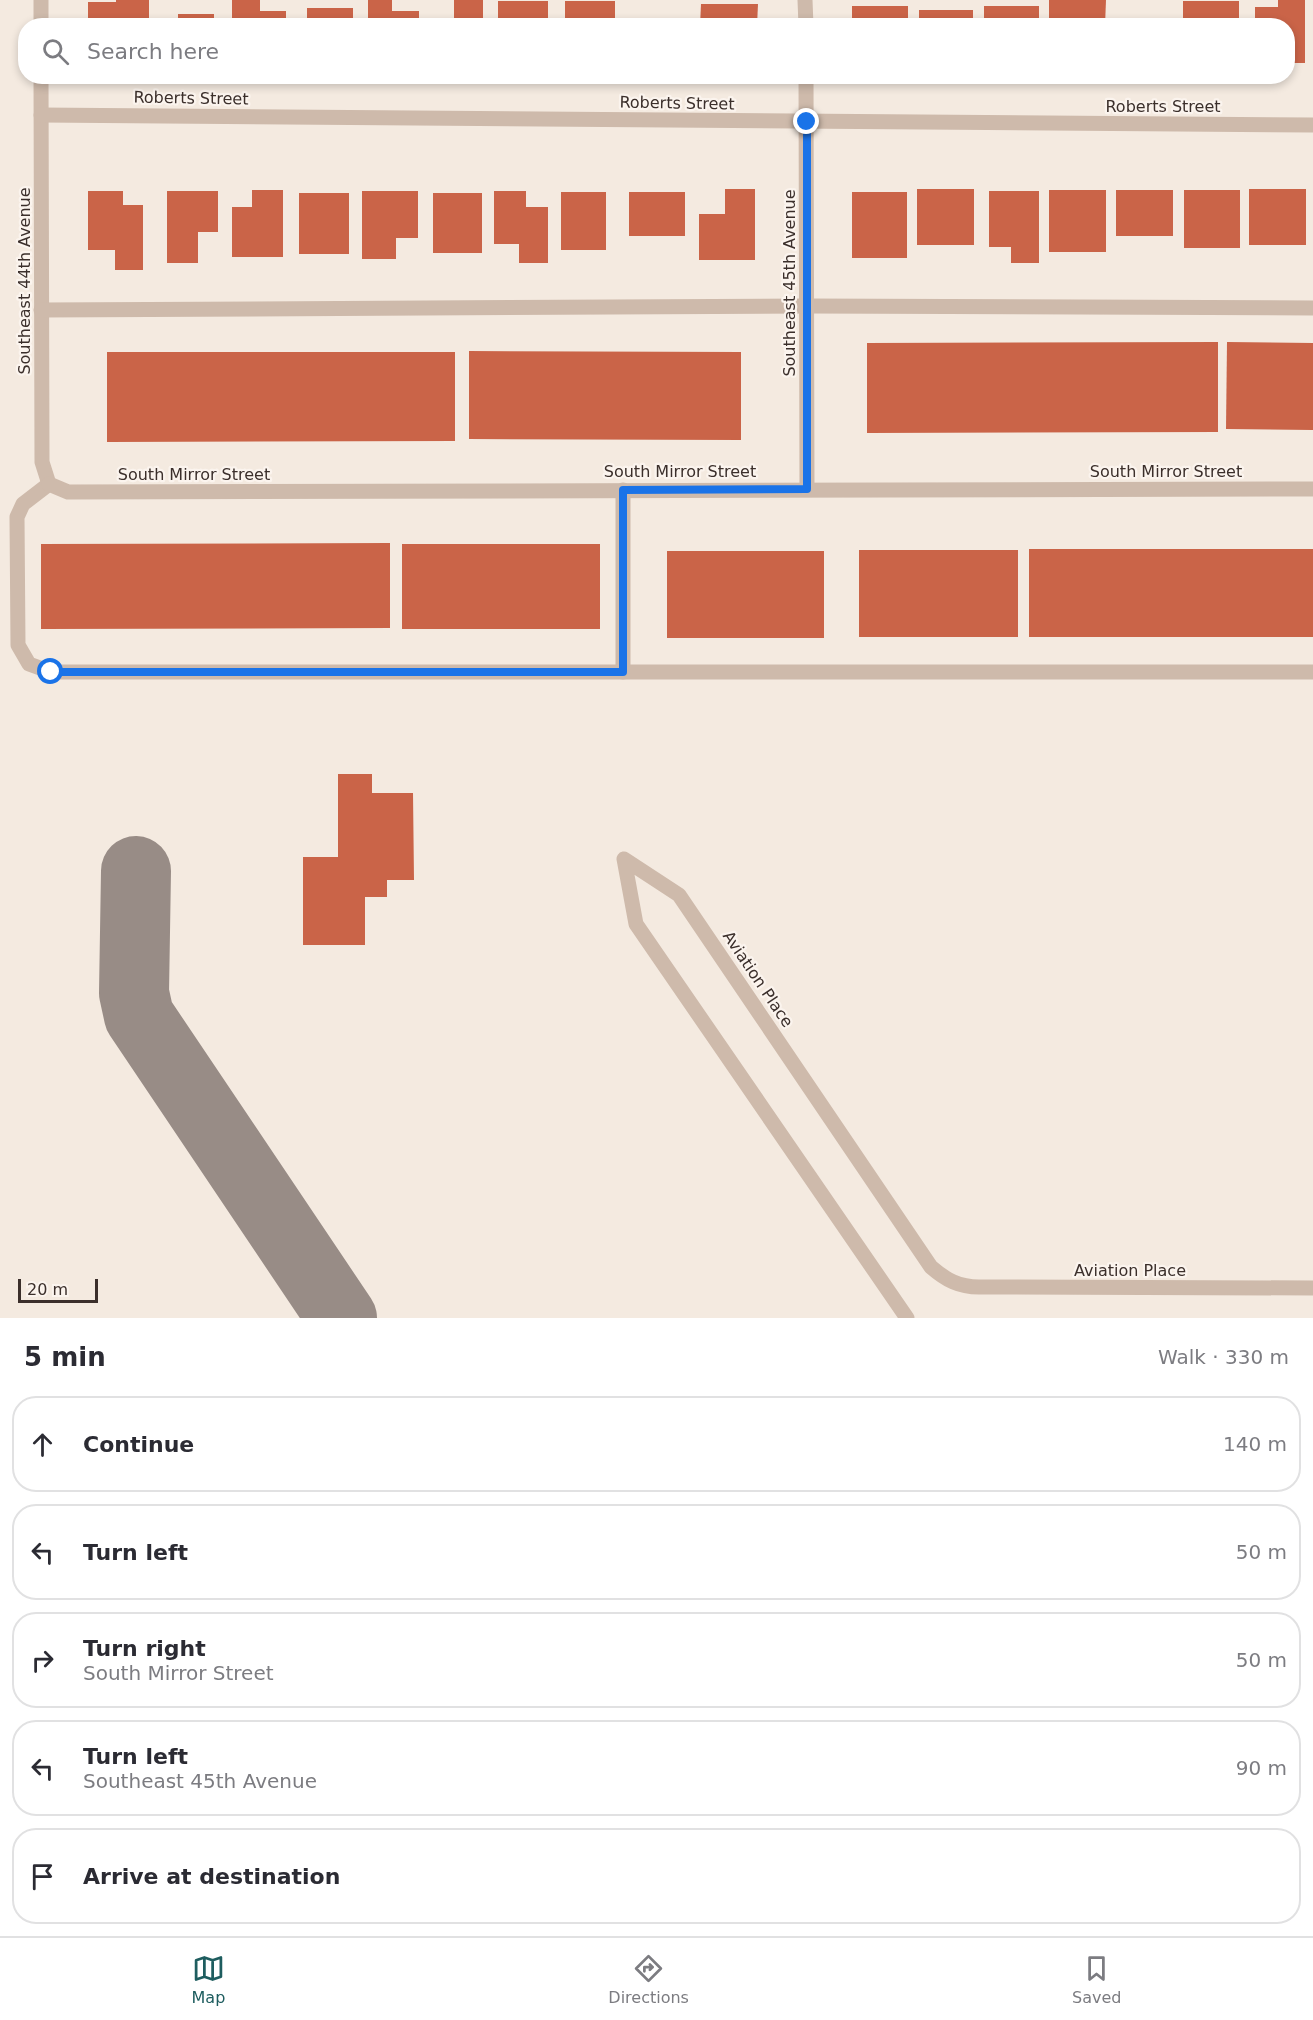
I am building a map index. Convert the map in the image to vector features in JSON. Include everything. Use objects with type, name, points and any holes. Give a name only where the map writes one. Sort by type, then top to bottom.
[{"type":"street","points":[[41,0],[41,18]]},
{"type":"street","points":[[805,0],[806,18]]},
{"type":"street","name":"Southeast 44th Avenue","points":[[41,84],[42,462],[49,484]]},
{"type":"street","name":"Southeast 45th Avenue","points":[[806,84],[807,489]]},
{"type":"street","name":"Roberts Street","points":[[41,115],[1313,125]]},
{"type":"street","points":[[41,310],[807,306],[1313,308]]},
{"type":"street","points":[[49,484],[22,504],[17,516],[18,645],[29,664],[51,672],[1313,672]]},
{"type":"street","name":"South Mirror Street","points":[[49,484],[68,492],[1313,489]]},
{"type":"street","points":[[623,490],[623,672]]},
{"type":"street","name":"Aviation Place","points":[[908,1318],[636,924],[624,860],[679,895],[931,1267],[948,1280],[958,1285],[978,1287],[1313,1288]]},
{"type":"building","points":[[116,0],[149,0],[149,18],[88,18],[88,2],[116,2]]},
{"type":"building","points":[[232,0],[260,0],[260,11],[286,11],[286,18],[232,18]]},
{"type":"building","points":[[368,0],[392,0],[392,11],[419,11],[419,18],[368,18]]},
{"type":"building","points":[[454,0],[483,0],[483,18],[454,18]]},
{"type":"building","points":[[1049,0],[1106,0],[1105,18],[1049,18]]},
{"type":"building","points":[[1278,0],[1305,0],[1305,63],[1295,63],[1295,18],[1255,18],[1255,7],[1278,7]]},
{"type":"building","points":[[498,1],[548,1],[548,18],[498,18]]},
{"type":"building","points":[[565,1],[615,1],[615,18],[565,18]]},
{"type":"building","points":[[1183,1],[1239,1],[1239,18],[1183,18]]},
{"type":"building","points":[[701,4],[758,4],[757,18],[700,18]]},
{"type":"building","points":[[852,6],[908,6],[908,18],[852,18]]},
{"type":"building","points":[[984,6],[1039,6],[1039,18],[984,18]]},
{"type":"building","points":[[307,8],[353,8],[353,18],[307,18]]},
{"type":"building","points":[[919,10],[973,10],[973,18],[919,18]]},
{"type":"building","points":[[178,14],[214,14],[214,18],[178,18]]},
{"type":"building","points":[[725,189],[755,189],[755,260],[699,260],[699,214],[725,214]]},
{"type":"building","points":[[917,189],[974,189],[974,245],[917,245]]},
{"type":"building","points":[[1249,189],[1306,189],[1306,245],[1249,245]]},
{"type":"building","points":[[252,190],[283,190],[283,257],[232,257],[232,207],[252,207]]},
{"type":"building","points":[[1049,190],[1106,190],[1106,252],[1049,252]]},
{"type":"building","points":[[1116,190],[1173,190],[1173,236],[1116,236]]},
{"type":"building","points":[[1184,190],[1240,190],[1240,248],[1184,248]]},
{"type":"building","points":[[88,191],[123,191],[123,205],[143,205],[143,270],[115,270],[115,250],[88,250]]},
{"type":"building","points":[[167,191],[218,191],[218,232],[198,232],[198,263],[167,263]]},
{"type":"building","points":[[362,191],[418,191],[418,238],[396,238],[396,259],[362,259]]},
{"type":"building","points":[[494,191],[526,191],[526,207],[548,207],[548,263],[519,263],[519,244],[494,244]]},
{"type":"building","points":[[989,191],[1039,191],[1039,263],[1011,263],[1011,247],[989,247]]},
{"type":"building","points":[[561,192],[606,192],[606,250],[561,250]]},
{"type":"building","points":[[629,192],[685,192],[685,236],[629,236]]},
{"type":"building","points":[[852,192],[907,192],[907,258],[852,258]]},
{"type":"building","points":[[299,193],[349,193],[349,254],[299,254]]},
{"type":"building","points":[[433,193],[482,193],[482,253],[433,253]]},
{"type":"building","points":[[1218,342],[1218,432],[867,433],[867,343]]},
{"type":"building","points":[[1227,342],[1313,343],[1313,430],[1226,429]]},
{"type":"building","points":[[469,351],[741,352],[741,440],[469,439]]},
{"type":"building","points":[[107,352],[455,352],[455,441],[107,442]]},
{"type":"building","points":[[390,543],[390,628],[41,629],[41,544]]},
{"type":"building","points":[[402,544],[600,544],[600,629],[402,629]]},
{"type":"building","points":[[1029,549],[1313,549],[1313,637],[1029,637]]},
{"type":"building","points":[[859,550],[1018,550],[1018,637],[859,637]]},
{"type":"building","points":[[667,551],[824,551],[824,638],[667,638]]},
{"type":"building","points":[[338,774],[372,774],[372,793],[413,793],[414,880],[387,880],[387,897],[365,897],[365,945],[303,945],[303,857],[338,857]]},
{"type":"taxiway","points":[[136,871],[134,993],[139,1016],[342,1318]]},
{"type":"route","points":[[51,672],[623,672],[623,490],[807,489],[807,122]]}]
